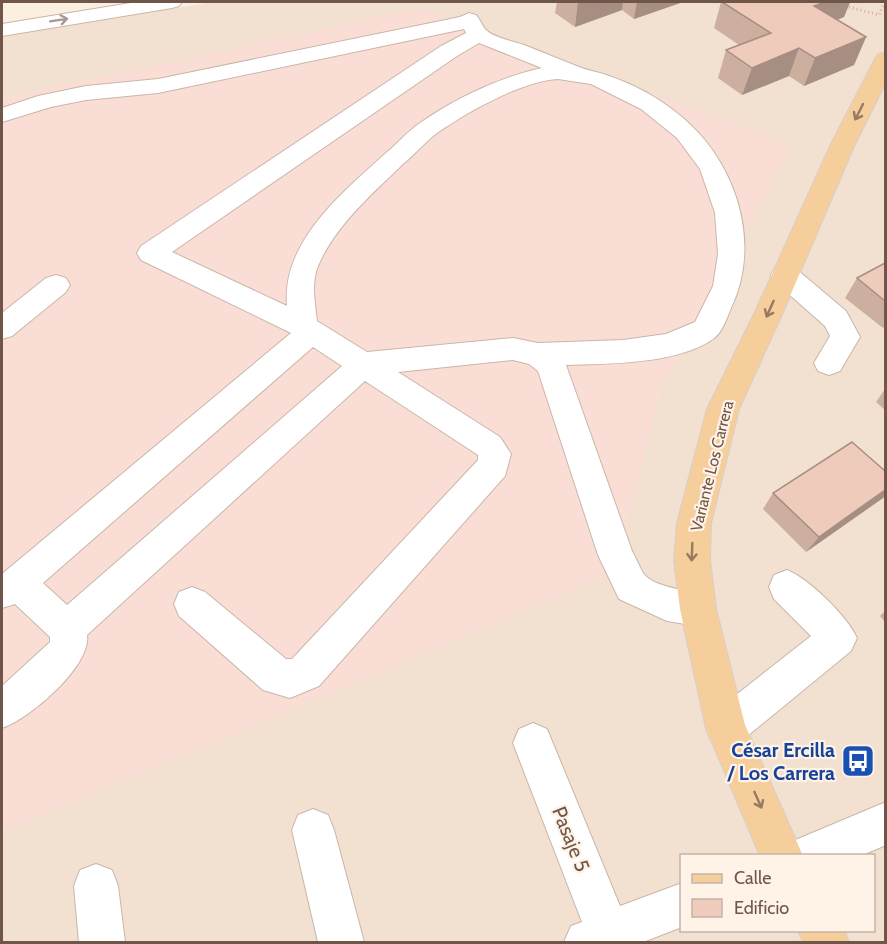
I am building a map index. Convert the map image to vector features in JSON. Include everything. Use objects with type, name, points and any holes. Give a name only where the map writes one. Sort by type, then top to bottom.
[{"type":"main road","name":"Variante Los Carrera","points":[[783,854],[726,728],[698,609],[692,560],[694,523],[723,409],[843,144],[885,59]]},
{"type":"street","points":[[2,11],[58,2]]},
{"type":"street","points":[[2,30],[172,2]]},
{"type":"street","points":[[192,604],[277,677],[290,679],[305,673],[493,466],[495,454],[489,446],[364,364],[307,329],[151,253],[449,51],[472,19]]},
{"type":"street","points":[[2,115],[46,101],[76,95],[158,86],[472,19],[574,73],[610,83],[671,117],[696,142],[720,184],[729,216],[732,249],[728,290],[704,331],[669,344],[628,351],[538,354],[513,349],[364,364],[67,629]]},
{"type":"street","points":[[307,329],[300,283],[308,260],[329,227],[362,188],[427,129],[459,110],[520,81],[546,73],[574,73]]},
{"type":"street","points":[[785,275],[836,319],[842,327],[845,337],[829,363]]},
{"type":"street","points":[[2,328],[56,285]]},
{"type":"street","points":[[7,589],[307,329]]},
{"type":"street","points":[[538,354],[551,365],[616,555],[632,587],[667,604],[698,609]]},
{"type":"street","points":[[726,728],[838,638],[787,587]]},
{"type":"street","points":[[2,709],[63,656],[69,642],[67,629],[24,589],[7,589]]},
{"type":"street","name":"Pasaje 5","points":[[533,743],[598,938]]},
{"type":"street","points":[[810,854],[885,823]]},
{"type":"street","points":[[313,830],[341,942]]},
{"type":"street","points":[[96,886],[102,942]]},
{"type":"street","points":[[598,938],[680,905]]},
{"type":"path","points":[[837,3],[879,15],[885,2]]},
{"type":"shaded area","points":[[213,2],[885,2],[885,942],[2,942],[2,37]]},
{"type":"shaded area","points":[[421,8],[792,145],[661,390],[614,573],[2,832],[2,98]]},
{"type":"building","points":[[722,2],[825,2],[814,6],[866,37],[815,58],[799,48],[752,68],[726,50],[771,33]]},
{"type":"building","points":[[885,263],[885,301],[857,278]]},
{"type":"building","points":[[852,442],[885,471],[885,490],[819,537],[773,493]]},
{"type":"place","name":"César Ercilla / Los Carrera","points":[[858,761]]}]
